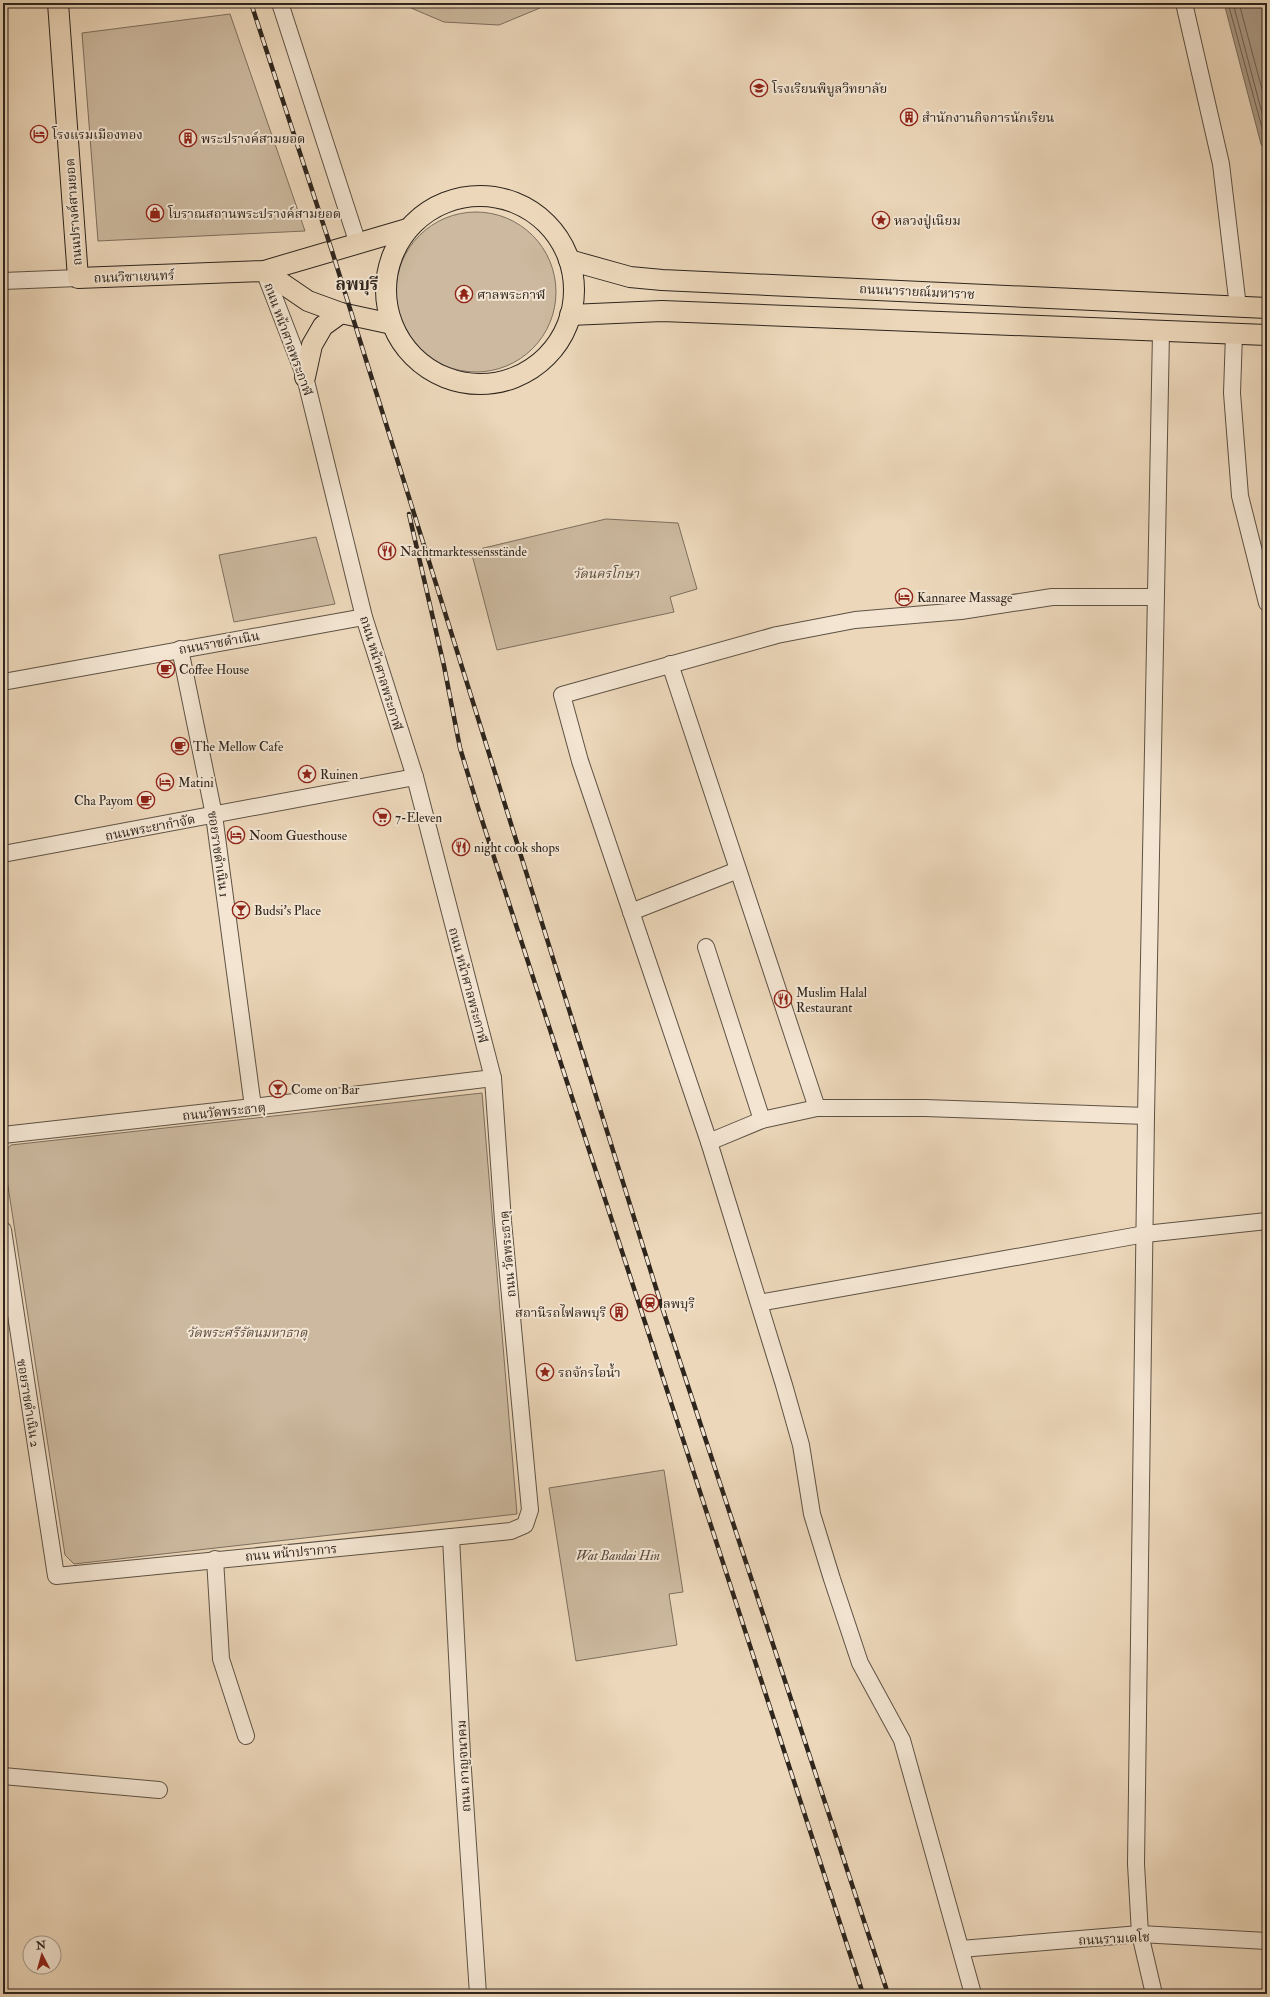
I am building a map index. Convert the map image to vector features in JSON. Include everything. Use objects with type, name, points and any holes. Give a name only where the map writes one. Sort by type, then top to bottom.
[{"type":"main road","name":"ถนนปรางค์สามยอด","points":[[58,3],[78,278]]},
{"type":"main road","points":[[472,196],[497,197],[521,205],[542,219],[559,238],[569,260],[574,284],[574,297],[570,315],[561,337],[541,360],[527,371],[505,380],[481,384],[456,380],[436,373],[417,360],[402,344],[392,324],[386,300],[386,275],[394,251],[407,230],[425,213],[448,201],[472,196]]},
{"type":"main road","name":"ถนนวิชาเยนทร์","points":[[78,278],[264,272],[407,230]]},
{"type":"main road","name":"ถนนนารายณ์มหาราช","points":[[569,260],[630,277],[662,280],[1267,308]]},
{"type":"main road","points":[[264,272],[308,301],[342,313],[392,324]]},
{"type":"main road","points":[[570,315],[662,311],[1267,336]]},
{"type":"main road","points":[[305,377],[312,346],[324,326],[342,313]]},
{"type":"street","points":[[280,3],[358,244]]},
{"type":"street","points":[[1184,3],[1221,164],[1238,307]]},
{"type":"street","name":"ถนน หน้าศาลพระกาฬ","points":[[264,272],[305,377],[364,617],[415,777],[493,1078]]},
{"type":"street","name":"ถนนวิชาเยนทร์","points":[[3,281],[78,278]]},
{"type":"street","points":[[1154,1994],[1140,1934],[1136,1864],[1146,1116],[1161,332]]},
{"type":"street","points":[[1234,334],[1232,393],[1240,496],[1267,603]]},
{"type":"street","points":[[973,1994],[902,1740],[860,1663],[832,1579],[812,1514],[801,1445],[759,1303],[709,1142],[580,762],[562,695],[777,635],[855,620],[961,611],[1052,597],[1155,598]]},
{"type":"street","name":"ถนนราชดำเนิน","points":[[3,682],[364,617]]},
{"type":"street","name":"ซอยราชดำเนิน 1","points":[[180,649],[214,815],[253,1108]]},
{"type":"street","points":[[670,664],[817,1108]]},
{"type":"street","name":"ถนนพระยากำจัด","points":[[3,854],[415,777]]},
{"type":"street","points":[[630,912],[738,870]]},
{"type":"street","points":[[706,948],[762,1120]]},
{"type":"street","name":"ถนนวัดพระธาตุ","points":[[3,1135],[253,1108],[493,1078]]},
{"type":"street","name":"ถนน วัดพระธาตุ","points":[[493,1078],[503,1221],[530,1510],[525,1525]]},
{"type":"street","points":[[709,1142],[762,1120],[817,1108],[925,1108],[1146,1116]]},
{"type":"street","points":[[759,1303],[1145,1234],[1267,1221]]},
{"type":"street","name":"ซอยราชดำเนิน 2","points":[[3,1230],[56,1576]]},
{"type":"street","name":"ถนน หน้าปราการ","points":[[56,1576],[215,1559],[510,1531],[525,1525]]},
{"type":"street","name":"ถนน กาญจนาคม","points":[[451,1537],[462,1755],[478,1994]]},
{"type":"street","points":[[215,1559],[221,1659],[246,1736]]},
{"type":"street","points":[[3,1776],[158,1790]]},
{"type":"street","name":"ถนนรามเดโช","points":[[961,1949],[1140,1934],[1267,1942]]},
{"type":"green space","points":[[407,3],[544,3],[540,8],[499,25],[444,22],[411,8]]},
{"type":"green space","points":[[230,14],[305,231],[98,241],[82,33]]},
{"type":"green space","points":[[484,212],[499,215],[514,221],[533,235],[543,247],[550,261],[555,276],[555,308],[550,323],[543,337],[533,349],[521,359],[499,369],[484,372],[468,372],[453,369],[431,359],[419,349],[409,337],[397,308],[396,284],[399,269],[409,247],[419,235],[431,225],[460,213]]},
{"type":"green space","name":"วัดนครโกษา","points":[[606,519],[678,523],[697,589],[670,597],[674,612],[497,650],[471,551]]},
{"type":"green space","points":[[316,537],[335,604],[234,622],[219,555]]},
{"type":"green space","name":"วัดพระศรีรัตนมหาธาตุ","points":[[482,1093],[517,1514],[74,1564],[65,1555],[3,1154],[11,1145]]},
{"type":"green space","name":"Wat Bandai Hin","points":[[664,1470],[683,1592],[669,1594],[677,1645],[576,1661],[549,1488]]},
{"type":"water","points":[[1224,3],[1267,3],[1267,154],[1261,144]]},
{"type":"railway","points":[[251,3],[332,251],[661,1304],[888,1994]]},
{"type":"railway","points":[[409,514],[444,666],[460,748],[480,814],[863,1994]]},
{"type":"place","name":"โรงเรียนพิบูลวิทยาลัย","points":[[759,88]]},
{"type":"place","name":"สำนักงานกิจการนักเรียน","points":[[909,117]]},
{"type":"place","name":"โรงแรมเมืองทอง","points":[[39,134]]},
{"type":"place","name":"พระปรางค์สามยอด","points":[[188,138]]},
{"type":"place","name":"โบราณสถานพระปรางค์สามยอด","points":[[155,213]]},
{"type":"place","name":"หลวงปู่เนียม","points":[[881,220]]},
{"type":"place","name":"ศาลพระกาฬ","points":[[464,294]]},
{"type":"place","name":"Nachtmarktessensstände","points":[[387,551]]},
{"type":"place","name":"Kannaree Massage","points":[[904,597]]},
{"type":"place","name":"Coffee House","points":[[166,669]]},
{"type":"place","name":"The Mellow Cafe","points":[[180,746]]},
{"type":"place","name":"Ruinen","points":[[307,774]]},
{"type":"place","name":"Matini","points":[[165,782]]},
{"type":"place","name":"Cha Payom","points":[[146,800]]},
{"type":"place","name":"7-Eleven","points":[[382,817]]},
{"type":"place","name":"Noom Guesthouse","points":[[236,835]]},
{"type":"place","name":"night cook shops","points":[[461,847]]},
{"type":"place","name":"Budsi's Place","points":[[241,910]]},
{"type":"place","name":"Muslim Halal Restaurant","points":[[783,999]]},
{"type":"place","name":"Come on Bar","points":[[278,1089]]},
{"type":"place","name":"ลพบุรี","points":[[650,1303]]},
{"type":"place","name":"สถานีรถไฟลพบุรี","points":[[619,1312]]},
{"type":"place","name":"รถจักรไอน้ำ","points":[[545,1372]]},
{"type":"district","name":"ลพบุรี","points":[[357,284]]}]
